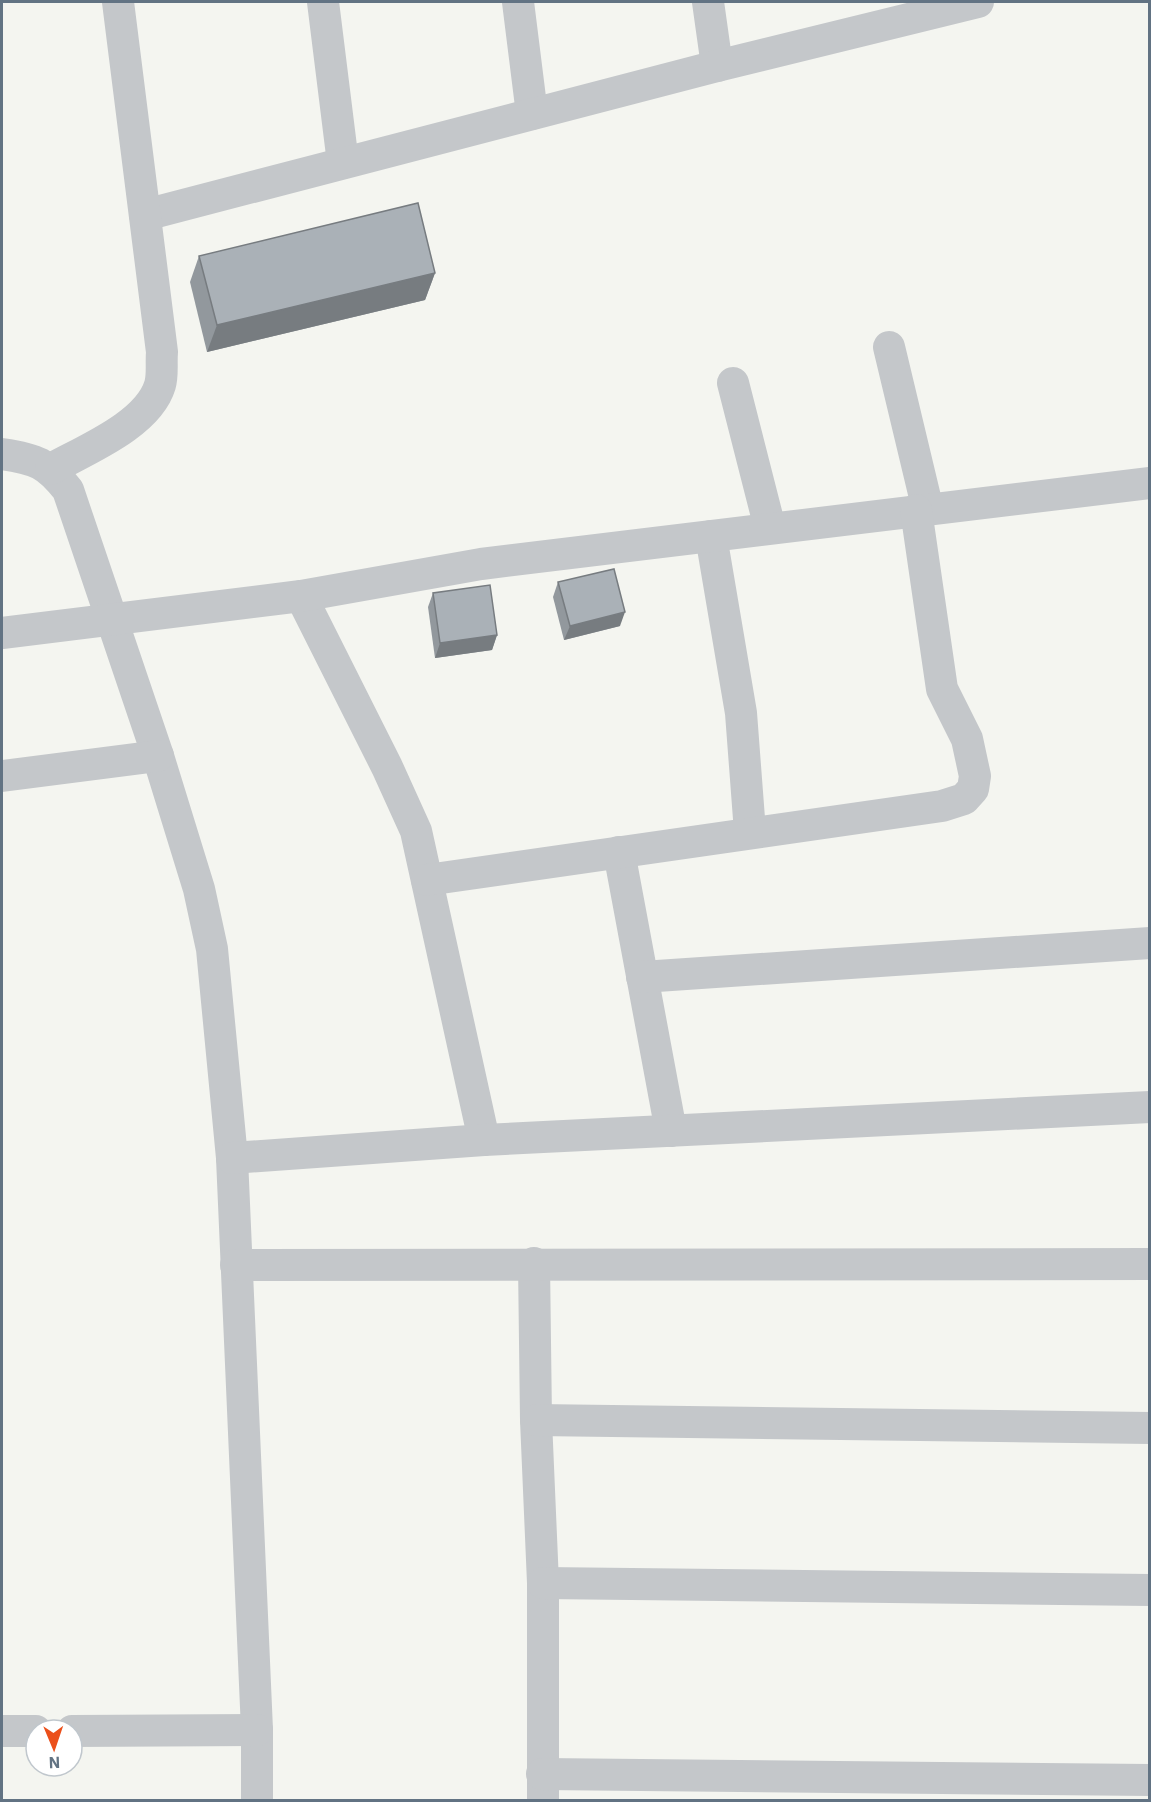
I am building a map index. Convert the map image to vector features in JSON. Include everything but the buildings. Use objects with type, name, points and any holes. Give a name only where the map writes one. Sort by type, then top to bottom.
[{"type":"street","points":[[51,469],[126,428],[150,404],[160,385],[162,352],[118,2]]},
{"type":"street","points":[[322,2],[343,163]]},
{"type":"street","points":[[518,2],[532,114]]},
{"type":"street","points":[[708,2],[717,66]]},
{"type":"street","points":[[145,215],[717,66],[899,11],[978,2]]},
{"type":"street","points":[[427,880],[942,806],[964,799],[973,789],[975,776],[967,739],[942,689],[922,510],[889,347]]},
{"type":"street","points":[[733,383],[770,528]]},
{"type":"street","points":[[2,454],[30,458],[51,469],[68,490],[158,756],[199,889],[212,949],[232,1158],[257,1730],[257,1800]]},
{"type":"street","points":[[2,633],[301,596],[481,564],[1149,483]]},
{"type":"street","points":[[711,536],[741,713],[750,832]]},
{"type":"street","points":[[301,596],[416,831],[484,1140]]},
{"type":"street","points":[[2,776],[158,756]]},
{"type":"street","points":[[619,852],[670,1131]]},
{"type":"street","points":[[642,977],[1149,943]]},
{"type":"street","points":[[232,1158],[484,1140],[1149,1107]]},
{"type":"street","points":[[534,1263],[536,1420],[543,1583],[543,1787],[1149,1780]]},
{"type":"street","points":[[236,1265],[1149,1264]]},
{"type":"street","points":[[536,1420],[1149,1428]]},
{"type":"street","points":[[543,1583],[1149,1590]]},
{"type":"street","points":[[84,1731],[257,1730]]},
{"type":"street","points":[[2,1731],[24,1731]]}]
